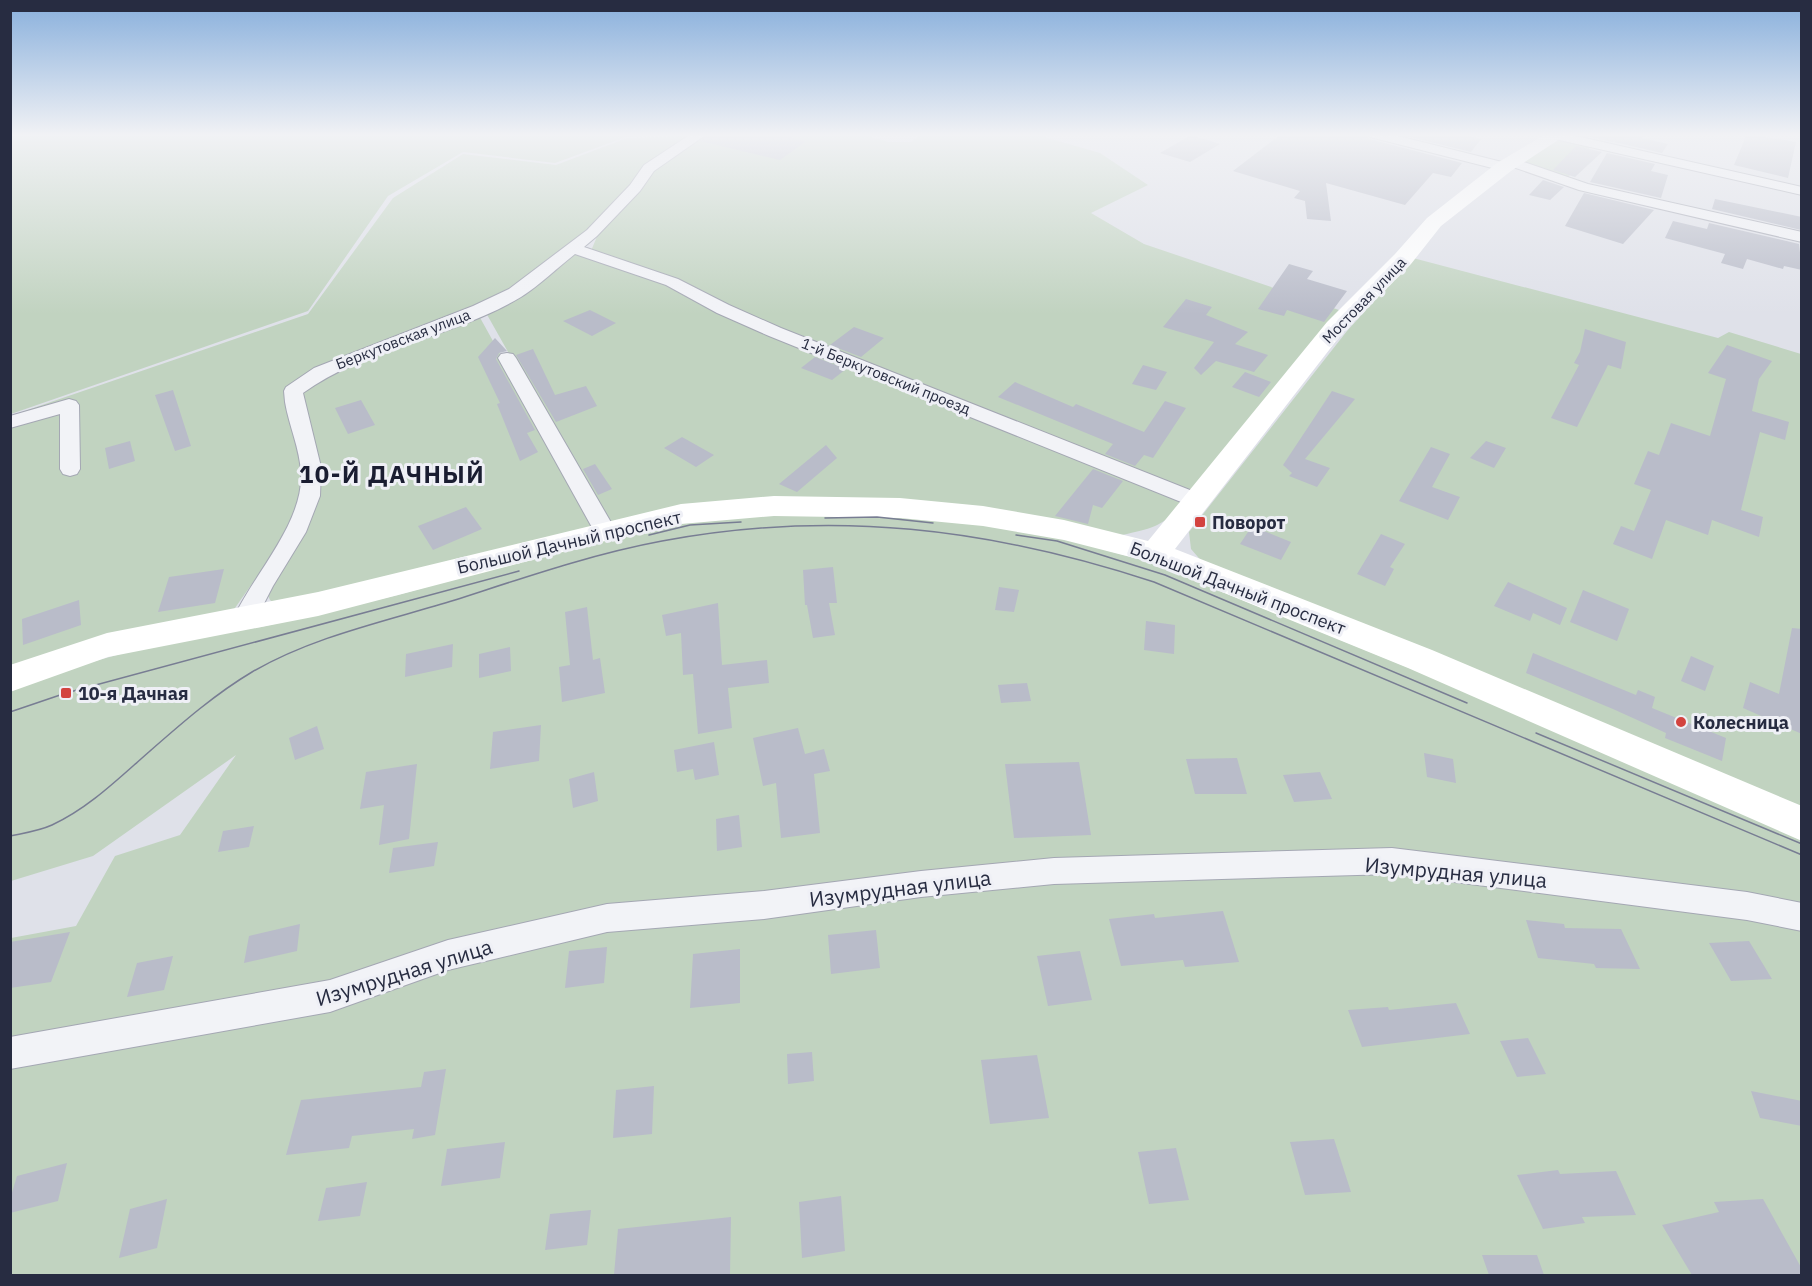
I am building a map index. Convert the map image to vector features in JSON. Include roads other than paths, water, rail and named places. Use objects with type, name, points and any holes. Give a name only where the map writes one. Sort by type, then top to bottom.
[{"type":"main road","name":"Мостовая улица","points":[[1155,553],[1335,327],[1403,259],[1434,222],[1470,194]]},
{"type":"main road","name":"Большой Дачный проспект","points":[[10,679],[44,665],[107,645],[374,591],[605,531],[681,514],[825,506],[889,508],[983,516],[1064,530],[1155,553],[1420,659],[1802,824]]},
{"type":"street","name":"Беркутовская улица","points":[[246,617],[255,594],[287,544],[309,500],[312,474],[294,407],[293,391],[320,372],[479,310],[515,293],[575,249],[629,194]]},
{"type":"street","points":[[1615,194],[1802,237]]},
{"type":"street","name":"1-й Беркутовский проезд","points":[[575,249],[672,282],[723,309],[775,332],[1198,501]]},
{"type":"street","points":[[507,358],[605,531]]},
{"type":"street","points":[[10,422],[69,405],[70,469]]},
{"type":"street","name":"Изумрудная улица","points":[[10,1053],[330,996],[448,955],[607,918],[765,905],[921,884],[1054,871],[1392,861],[1747,906],[1802,917]]},
{"type":"tram line","points":[[825,518],[877,517],[933,523]]},
{"type":"tram line","points":[[649,535],[690,525],[741,522]]},
{"type":"tram line","points":[[10,836],[47,827],[79,810],[225,690],[276,659],[326,639],[558,567],[636,546],[726,531],[788,526],[850,526],[911,529],[1032,548],[1093,563],[1154,582],[1802,855]]},
{"type":"tram line","points":[[1016,535],[1057,541],[1165,575],[1467,703]]},
{"type":"tram line","points":[[10,712],[66,693],[519,571]]},
{"type":"tram line","points":[[1536,733],[1802,844]]},
{"type":"place","name":"Поворот","points":[[1200,522]]},
{"type":"place","name":"10-я Дачная","points":[[66,693]]},
{"type":"place","name":"Колесница","points":[[1681,722]]},
{"type":"district","name":"10-Й ДАЧНЫЙ","points":[[392,474]]}]
